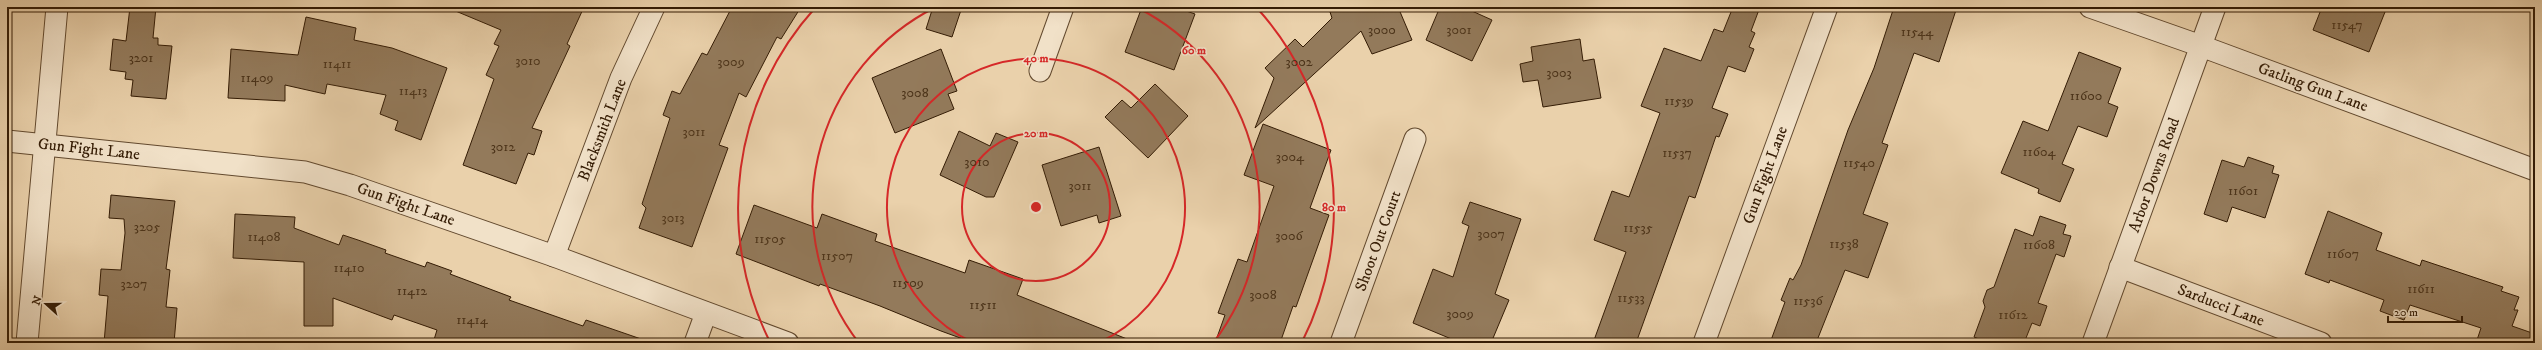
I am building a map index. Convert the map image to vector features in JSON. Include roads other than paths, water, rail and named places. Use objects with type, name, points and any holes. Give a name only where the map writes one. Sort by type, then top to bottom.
[{"type":"street","points":[[27,343],[57,7]]},
{"type":"street","name":"Blacksmith Lane","points":[[554,256],[621,78],[654,7]]},
{"type":"street","points":[[1040,71],[1063,7]]},
{"type":"street","name":"Gun Fight Lane","points":[[1704,343],[1827,7]]},
{"type":"street","name":"Gatling Gun Lane","points":[[2090,7],[2201,46],[2535,170]]},
{"type":"street","name":"Arbor Downs Road","points":[[2093,343],[2215,7]]},
{"type":"street","name":"Shoot Out Court","points":[[1341,343],[1415,139]]},
{"type":"street","name":"Gun Fight Lane","points":[[7,141],[305,172],[350,185],[554,256],[788,343]]},
{"type":"street","name":"Sarducci Lane","points":[[2120,267],[2321,343]]},
{"type":"street","points":[[695,343],[706,313]]}]
